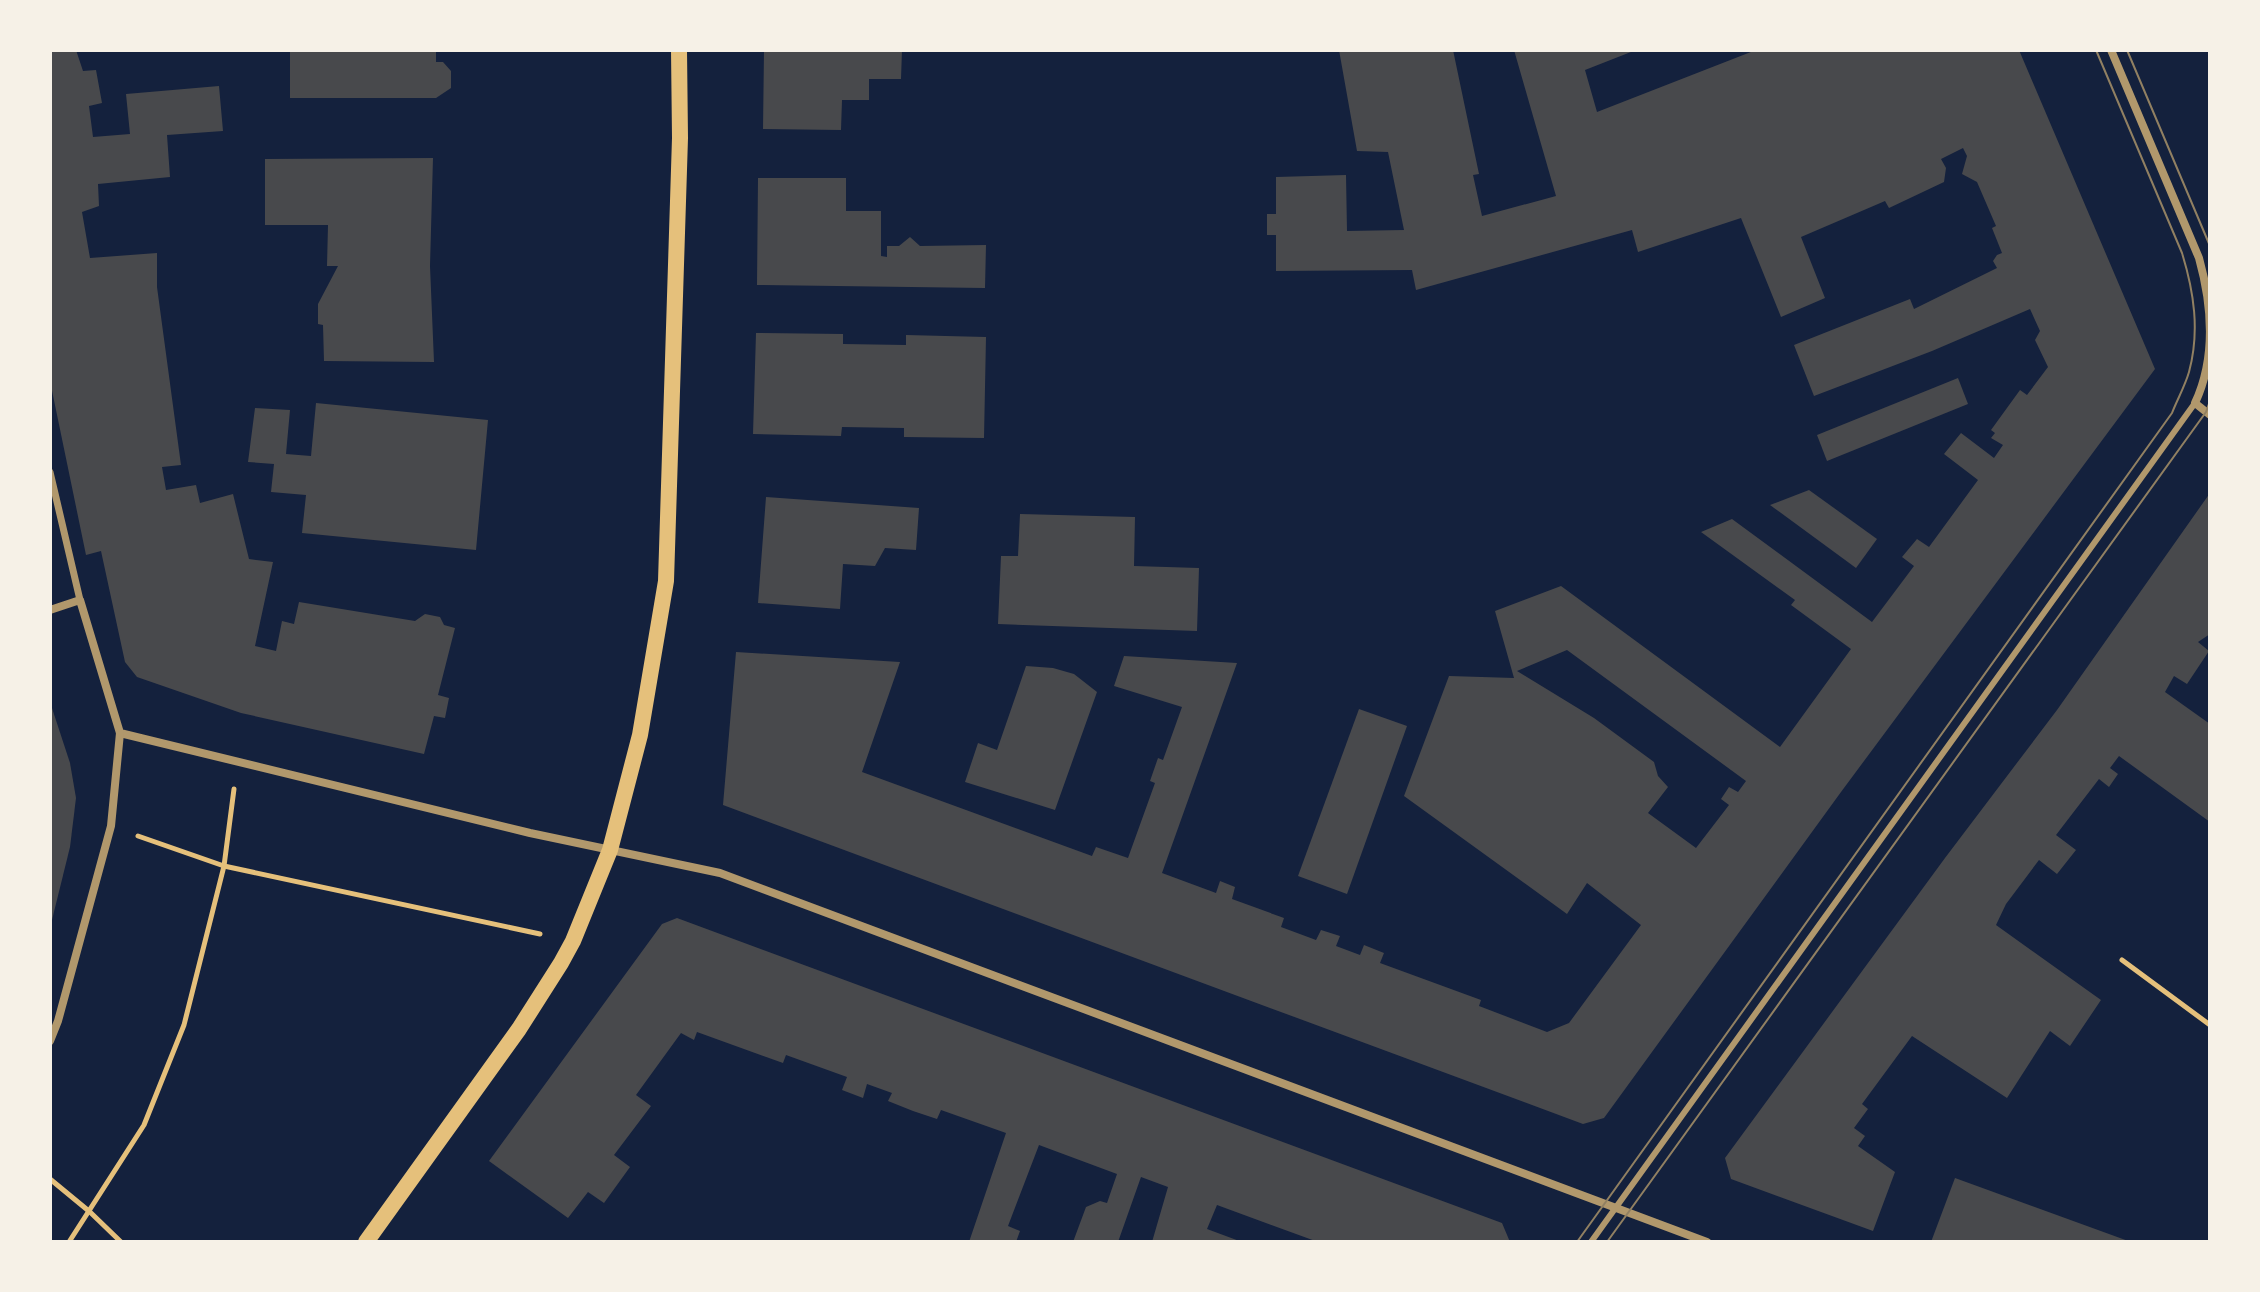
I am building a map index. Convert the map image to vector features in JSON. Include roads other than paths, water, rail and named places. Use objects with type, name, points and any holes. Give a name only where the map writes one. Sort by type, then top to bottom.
[{"type":"main road","points":[[366,1242],[519,1029],[573,941],[610,850],[640,735],[666,581],[680,138],[679,50]]},
{"type":"street","points":[[2111,50],[2199,258],[2207,287],[2210,331],[2207,362],[2202,388],[2195,403],[2210,415]]},
{"type":"street","points":[[50,472],[80,600],[120,733],[111,826],[50,1041]]},
{"type":"street","points":[[50,610],[80,600]]},
{"type":"street","points":[[120,733],[494,825],[720,873],[1707,1242]]},
{"type":"lane","points":[[1591,1242],[2195,403]]},
{"type":"tram line","points":[[1577,1242],[2172,413],[2183,388],[2192,357],[2195,327],[2186,268],[2096,50]]},
{"type":"tram line","points":[[2127,50],[2210,246]]},
{"type":"tram line","points":[[1607,1242],[2206,412],[2210,401]]}]
